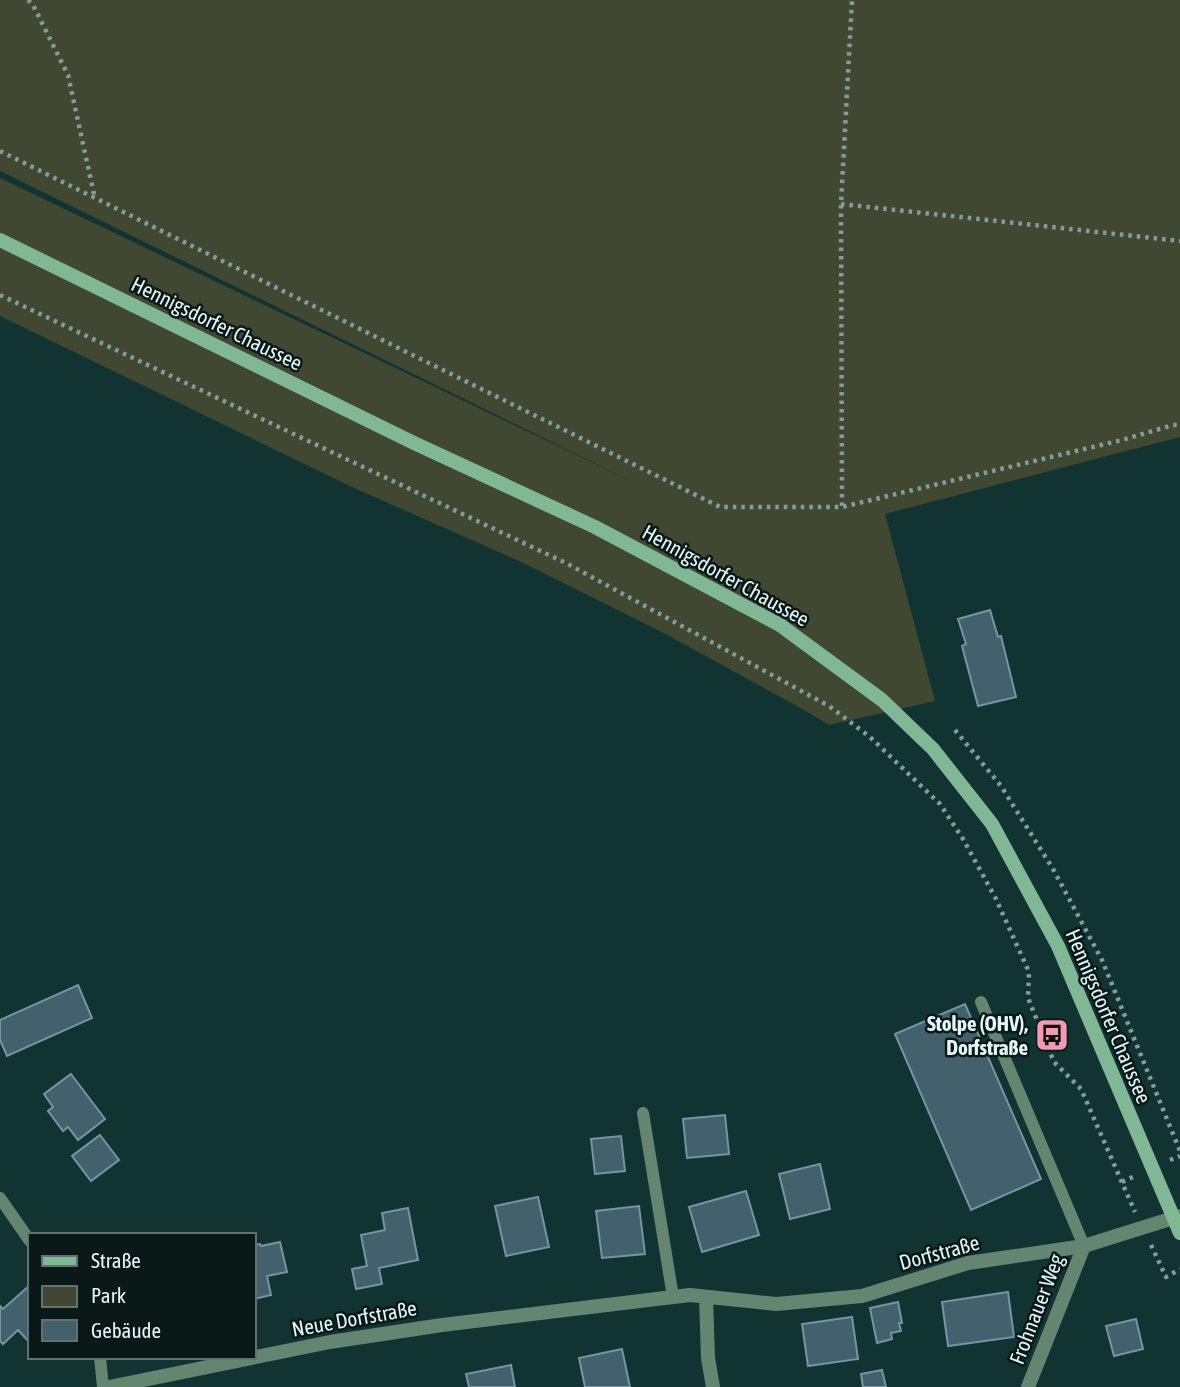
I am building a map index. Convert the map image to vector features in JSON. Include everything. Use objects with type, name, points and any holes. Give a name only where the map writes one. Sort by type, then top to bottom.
[{"type":"main road","name":"Hennigsdorfer Chaussee","points":[[0,240],[414,443],[595,527],[780,625],[882,700],[933,749],[992,824],[1058,946],[1177,1217],[1180,1233]]},
{"type":"street","name":"Dorfstraße","points":[[442,1325],[673,1297],[706,1297],[776,1304],[862,1296],[968,1263],[1084,1246],[1177,1217]]},
{"type":"street","name":"Frohnauer Weg","points":[[1028,1387],[1084,1246]]},
{"type":"street","points":[[706,1297],[708,1358],[713,1387]]},
{"type":"street","name":"Neue Dorfstraße","points":[[256,1357],[330,1342],[442,1325]]},
{"type":"street","name":"Neue Dorfstraße","points":[[109,1387],[247,1359]]},
{"type":"lane","points":[[981,1002],[1084,1246]]},
{"type":"lane","points":[[643,1113],[673,1297]]},
{"type":"lane","points":[[0,1198],[28,1238]]},
{"type":"lane","points":[[100,1359],[103,1387]]},
{"type":"path","points":[[28,0],[68,75],[95,199]]},
{"type":"path","points":[[842,507],[841,204],[852,0]]},
{"type":"path","points":[[0,151],[720,507],[842,507],[1180,425]]},
{"type":"path","points":[[841,204],[1180,241]]},
{"type":"path","points":[[0,295],[566,563],[829,706],[870,737],[940,804],[963,839],[996,899],[1029,972],[1028,998],[1055,1062],[1081,1088],[1122,1182]]},
{"type":"path","points":[[955,730],[1001,786],[1053,869],[1102,960],[1180,1151]]},
{"type":"path","points":[[1166,1276],[1180,1269]]},
{"type":"green space","points":[[0,0],[1180,0],[1180,437],[885,514],[935,701],[829,725],[660,631],[517,560],[352,487],[0,316],[0,178],[635,483],[0,171]]},
{"type":"building","points":[[990,610],[998,637],[1001,636],[1016,697],[978,706],[962,646],[966,644],[958,619]]},
{"type":"building","points":[[78,985],[92,1018],[7,1056],[0,1040],[0,1020]]},
{"type":"building","points":[[965,1004],[1041,1179],[971,1210],[895,1034]]},
{"type":"building","points":[[71,1074],[105,1119],[78,1140],[68,1127],[63,1131],[48,1111],[53,1107],[44,1094]]},
{"type":"building","points":[[725,1115],[729,1154],[687,1158],[683,1119]]},
{"type":"building","points":[[100,1135],[119,1160],[91,1181],[72,1156]]},
{"type":"building","points":[[621,1136],[625,1171],[595,1174],[591,1139]]},
{"type":"building","points":[[820,1164],[830,1209],[790,1219],[779,1174]]},
{"type":"building","points":[[746,1191],[759,1235],[702,1252],[689,1207]]},
{"type":"building","points":[[538,1197],[549,1247],[506,1256],[495,1206]]},
{"type":"building","points":[[639,1206],[645,1254],[602,1258],[596,1211]]},
{"type":"building","points":[[408,1208],[418,1260],[379,1268],[382,1284],[356,1289],[352,1269],[367,1266],[361,1235],[385,1230],[382,1213]]},
{"type":"building","points":[[280,1242],[287,1272],[267,1276],[271,1295],[256,1299],[256,1245]]},
{"type":"building","points":[[28,1287],[28,1341],[18,1330],[3,1344],[0,1341],[0,1306],[3,1309]]},
{"type":"building","points":[[1008,1292],[1014,1337],[948,1346],[942,1302]]},
{"type":"building","points":[[898,1302],[901,1331],[891,1333],[892,1339],[877,1343],[870,1308]]},
{"type":"building","points":[[852,1317],[858,1359],[808,1366],[802,1324]]},
{"type":"building","points":[[1136,1319],[1143,1349],[1114,1356],[1106,1326]]},
{"type":"building","points":[[622,1349],[630,1387],[585,1387],[579,1358]]},
{"type":"building","points":[[511,1365],[515,1387],[469,1387],[466,1374]]},
{"type":"building","points":[[882,1370],[886,1387],[863,1387],[861,1374]]},
{"type":"place","name":"Stolpe (OHV), Dorfstraße","points":[[1052,1035]]}]
